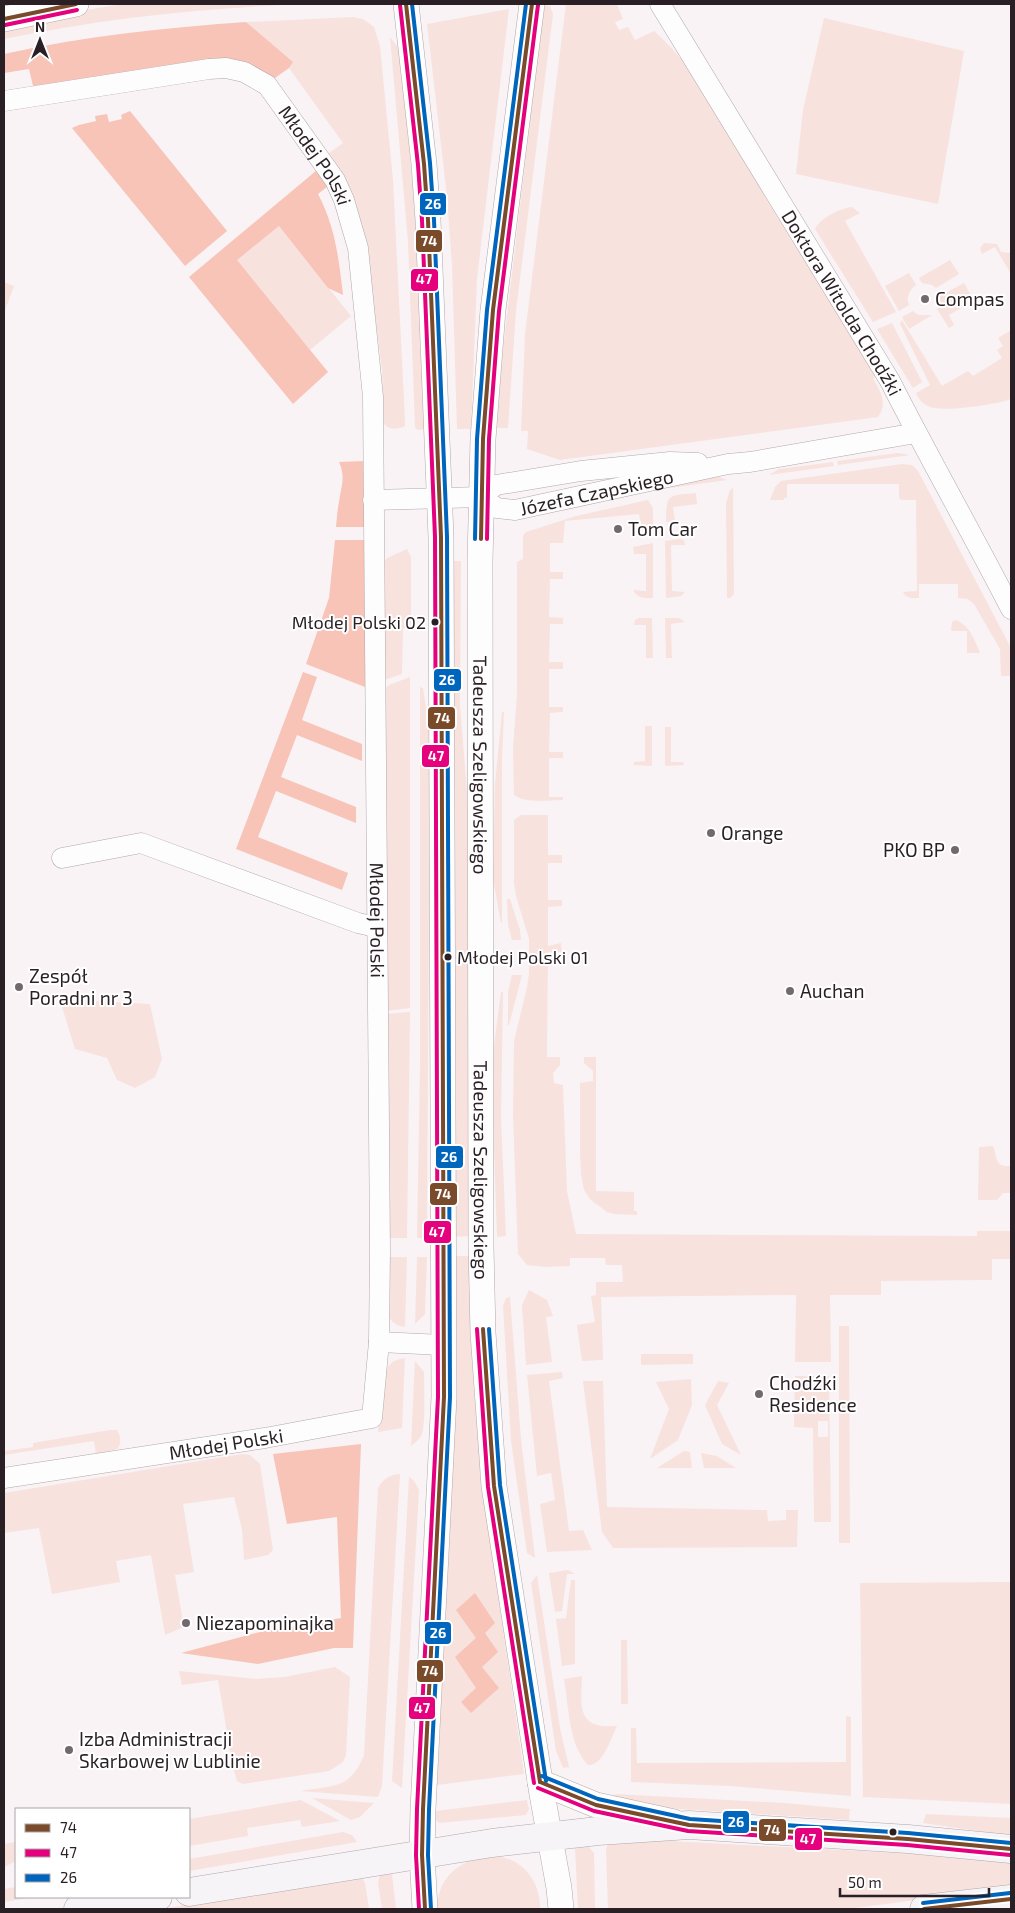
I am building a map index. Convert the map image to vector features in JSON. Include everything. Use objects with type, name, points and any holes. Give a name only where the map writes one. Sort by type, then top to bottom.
[{"type":"main road","points":[[190,1892],[550,1836],[689,1825],[773,1829],[1011,1850]]},
{"type":"main road","points":[[78,1909],[151,1898]]},
{"type":"main road","points":[[924,1909],[1011,1899]]},
{"type":"street","points":[[4,19],[76,4]]},
{"type":"street","name":"Tadeusza Szeligowskiego","points":[[406,4],[424,164],[428,220],[441,537],[443,1416],[422,1855],[425,1909]]},
{"type":"street","name":"Tadeusza Szeligowskiego","points":[[532,4],[493,310],[486,385],[481,497],[480,1156],[483,1334],[494,1486],[561,1909]]},
{"type":"street","name":"Doktora Witolda Chodźki","points":[[660,4],[890,381],[1011,609]]},
{"type":"street","name":"Młodej Polski","points":[[4,101],[209,69],[226,68],[244,72],[267,85],[335,180],[344,200],[354,232],[358,248],[373,398],[379,1342],[372,1418],[264,1438],[4,1478]]},
{"type":"street","name":"Józefa Czapskiego","points":[[728,464],[670,462],[580,470],[496,486],[481,497],[497,508],[515,510],[728,464],[750,462],[916,433]]},
{"type":"street","points":[[374,500],[481,497]]},
{"type":"street","points":[[62,858],[141,843],[358,923],[376,927]]},
{"type":"street","points":[[379,1342],[443,1345]]},
{"type":"street","points":[[540,1782],[596,1805],[689,1825]]},
{"type":"shaded area","points":[[122,4],[300,4],[115,20],[4,39],[4,24]]},
{"type":"shaded area","points":[[566,4],[617,4],[623,19],[615,22],[619,30],[628,27],[635,40],[654,31],[686,65],[725,124],[788,233],[878,376],[873,378],[881,393],[883,407],[878,417],[560,460],[527,449],[528,431],[521,431],[525,334]]},
{"type":"shaded area","points":[[544,5],[550,6],[553,14],[516,311],[508,428],[495,428],[503,349]]},
{"type":"shaded area","points":[[509,9],[477,279],[471,429],[457,429],[452,266],[447,197],[427,24]]},
{"type":"shaded area","points":[[353,17],[363,19],[374,27],[380,46],[393,180],[405,420],[405,426],[397,429],[384,424],[382,370],[372,292],[344,179],[329,153],[343,143],[289,68],[292,62],[246,22]]},
{"type":"shaded area","points":[[824,18],[964,51],[938,204],[796,174],[803,110]]},
{"type":"shaded area","points":[[246,22],[293,62],[289,68],[275,78],[241,63],[33,86],[29,69],[4,73],[4,54],[64,42],[124,34]]},
{"type":"shaded area","points":[[390,37],[399,49],[414,196],[425,429],[418,430],[415,427],[408,242]]},
{"type":"shaded area","points":[[130,111],[227,231],[185,266],[72,128],[96,121],[95,116],[107,114],[109,122],[122,119],[121,115]]},
{"type":"shaded area","points":[[317,170],[327,187],[318,194],[329,218],[338,256],[343,295],[328,288],[279,226],[237,260],[328,372],[293,404],[189,277]]},
{"type":"shaded area","points":[[852,207],[860,213],[845,221],[896,312],[873,322],[815,229],[821,221],[831,214]]},
{"type":"shaded area","points":[[279,226],[351,316],[310,350],[236,260]]},
{"type":"shaded area","points":[[984,243],[997,244],[1001,252],[1011,253],[1011,274],[995,247],[982,254],[980,248]]},
{"type":"shaded area","points":[[950,260],[959,274],[936,288],[922,283],[919,278]]},
{"type":"shaded area","points":[[909,273],[916,285],[909,294],[909,305],[899,311],[885,286]]},
{"type":"shaded area","points":[[4,282],[14,286],[4,313]]},
{"type":"shaded area","points":[[964,283],[974,301],[949,315],[954,325],[949,328],[937,309],[940,304],[940,296]]},
{"type":"shaded area","points":[[913,311],[918,315],[932,315],[909,329],[902,317]]},
{"type":"shaded area","points":[[902,320],[942,386],[968,371],[973,376],[1002,358],[997,350],[1003,346],[998,338],[1011,330],[1011,399],[970,407],[946,409],[930,407],[923,403],[916,393],[930,385],[900,324]]},
{"type":"shaded area","points":[[892,323],[922,382],[913,388],[877,329]]},
{"type":"shaded area","points":[[898,453],[910,455],[838,465],[837,461]]},
{"type":"shaded area","points":[[364,461],[365,527],[336,527],[343,477],[339,462]]},
{"type":"shaded area","points":[[833,462],[834,466],[769,475],[779,469]]},
{"type":"shaded area","points":[[902,464],[912,465],[918,471],[1011,648],[1011,676],[1001,676],[1000,649],[974,604],[968,599],[958,598],[958,584],[919,584],[919,598],[909,598],[904,594],[903,592],[917,591],[916,500],[902,500],[899,498],[899,484],[787,484],[787,498],[784,498],[784,500],[770,500],[775,487],[781,481]]},
{"type":"shaded area","points":[[719,477],[727,480],[655,490],[563,511],[566,506],[684,481]]},
{"type":"shaded area","points":[[733,488],[734,594],[727,598],[726,503],[730,490]]},
{"type":"shaded area","points":[[696,493],[697,504],[673,507],[675,521],[666,522],[668,500],[671,497]]},
{"type":"shaded area","points":[[648,500],[653,508],[653,525],[641,526],[639,514],[565,521],[563,543],[550,543],[550,572],[563,572],[563,579],[550,579],[549,617],[563,618],[563,624],[550,624],[549,662],[563,662],[563,669],[549,669],[549,707],[563,707],[563,712],[550,713],[549,752],[563,752],[563,758],[549,758],[549,797],[563,797],[563,800],[538,801],[519,798],[514,795],[513,749],[517,693],[517,562],[523,559],[523,536],[526,532],[576,516]]},
{"type":"shaded area","points":[[335,540],[365,540],[367,671],[365,687],[306,664],[329,598]]},
{"type":"shaded area","points":[[684,540],[685,545],[671,545],[672,591],[685,592],[681,596],[666,598],[665,541]]},
{"type":"shaded area","points":[[653,543],[653,598],[641,597],[633,590],[646,591],[646,554],[634,554],[633,547]]},
{"type":"shaded area","points":[[407,549],[411,557],[411,628],[403,628],[402,674],[384,680],[383,563],[387,558]]},
{"type":"shaded area","points":[[454,561],[461,561],[460,705],[469,817],[470,1236],[453,1237]]},
{"type":"shaded area","points":[[639,618],[652,618],[653,658],[646,658],[646,625],[634,625],[635,620]]},
{"type":"shaded area","points":[[665,618],[679,618],[685,622],[671,624],[672,658],[666,658]]},
{"type":"shaded area","points":[[955,620],[968,629],[980,653],[967,653],[967,631],[951,631],[952,622]]},
{"type":"shaded area","points":[[303,672],[317,677],[302,720],[362,744],[362,761],[297,735],[281,777],[356,807],[356,823],[276,791],[258,837],[348,873],[342,890],[236,849]]},
{"type":"shaded area","points":[[410,677],[410,1008],[386,1011],[384,690],[389,685]]},
{"type":"shaded area","points":[[420,687],[423,688],[430,733],[427,1238],[417,1238],[420,1066]]},
{"type":"shaded area","points":[[502,712],[504,712],[501,923],[493,879],[495,784]]},
{"type":"shaded area","points":[[645,726],[652,726],[652,766],[634,765],[634,762],[645,761]]},
{"type":"shaded area","points":[[665,727],[671,727],[671,762],[683,762],[684,765],[665,766]]},
{"type":"shaded area","points":[[521,815],[548,815],[548,855],[562,855],[562,863],[548,863],[548,900],[562,900],[562,906],[548,907],[548,946],[561,943],[562,952],[548,952],[547,1057],[560,1057],[560,1065],[553,1073],[554,1083],[563,1085],[567,1191],[576,1234],[977,1236],[977,1231],[1011,1231],[1011,1259],[992,1259],[992,1280],[881,1281],[881,1295],[830,1295],[831,1362],[795,1362],[796,1295],[601,1297],[603,1360],[582,1361],[577,1325],[595,1322],[591,1296],[596,1295],[596,1282],[623,1282],[622,1265],[606,1265],[605,1258],[570,1258],[570,1266],[545,1267],[527,1265],[518,1254],[513,1115],[514,1041],[529,973],[529,939],[514,883],[514,820]]},
{"type":"shaded area","points":[[507,899],[510,899],[520,930],[521,940],[512,940],[508,925]]},
{"type":"shaded area","points":[[512,975],[522,975],[508,1025],[508,992]]},
{"type":"shaded area","points":[[501,992],[503,992],[501,1118],[506,1236],[497,1237],[493,1053]]},
{"type":"shaded area","points":[[64,999],[150,1004],[162,1059],[155,1077],[135,1088],[117,1080],[107,1058],[75,1049],[62,1007]]},
{"type":"shaded area","points":[[410,1012],[407,1238],[387,1238],[386,1014]]},
{"type":"shaded area","points":[[584,1057],[596,1057],[596,1191],[634,1192],[634,1211],[637,1211],[637,1215],[607,1212],[591,1200],[584,1190],[580,1150],[580,1083],[593,1081],[593,1071],[584,1063]]},
{"type":"shaded area","points":[[993,1146],[999,1163],[1011,1166],[1011,1193],[1003,1193],[997,1200],[978,1200],[979,1147]]},
{"type":"shaded area","points":[[453,1256],[470,1256],[475,1404],[491,1543],[524,1774],[437,1785],[453,1446]]},
{"type":"shaded area","points":[[388,1257],[407,1257],[405,1327],[399,1326],[391,1320],[387,1308]]},
{"type":"shaded area","points":[[417,1257],[427,1257],[425,1314],[415,1324]]},
{"type":"shaded area","points":[[529,1290],[547,1300],[553,1316],[546,1317],[552,1362],[526,1365],[522,1305]]},
{"type":"shaded area","points":[[510,1297],[521,1439],[535,1558],[527,1553],[511,1441],[503,1306],[506,1298]]},
{"type":"shaded area","points":[[839,1326],[849,1326],[850,1543],[839,1543]]},
{"type":"shaded area","points":[[641,1354],[693,1354],[693,1364],[641,1365]]},
{"type":"shaded area","points":[[405,1358],[402,1428],[378,1432],[382,1388],[386,1372],[391,1363]]},
{"type":"shaded area","points":[[415,1361],[424,1372],[424,1412],[422,1434],[411,1446]]},
{"type":"shaded area","points":[[562,1372],[563,1378],[549,1381],[569,1531],[583,1530],[592,1550],[547,1552],[540,1504],[555,1500],[551,1473],[537,1476],[527,1375]]},
{"type":"shaded area","points":[[795,1376],[829,1376],[831,1522],[814,1522],[813,1428],[794,1427]],"holes":[[[818,1421],[828,1421],[828,1437],[818,1437]]]},
{"type":"shaded area","points":[[691,1379],[692,1405],[678,1440],[650,1459],[669,1409],[656,1382]]},
{"type":"shaded area","points":[[583,1381],[603,1381],[607,1507],[767,1510],[768,1521],[786,1520],[786,1510],[798,1510],[797,1547],[613,1548],[602,1532]]},
{"type":"shaded area","points":[[718,1381],[729,1383],[717,1405],[741,1455],[722,1444],[705,1405]]},
{"type":"shaded area","points":[[117,1430],[119,1435],[120,1442],[117,1449],[96,1454],[94,1441],[4,1455],[4,1451],[33,1447],[33,1443]]},
{"type":"shaded area","points":[[361,1444],[353,1648],[334,1648],[258,1664],[181,1653],[260,1632],[341,1618],[337,1517],[287,1524],[273,1454]]},
{"type":"shaded area","points":[[684,1451],[690,1452],[692,1468],[657,1468]]},
{"type":"shaded area","points":[[701,1453],[717,1456],[736,1468],[704,1468]]},
{"type":"shaded area","points":[[242,1454],[250,1455],[260,1464],[273,1550],[268,1555],[244,1560],[242,1529],[234,1497],[183,1504],[194,1572],[175,1575],[184,1627],[165,1635],[151,1555],[116,1561],[120,1582],[52,1594],[39,1528],[4,1533],[4,1493]]},
{"type":"shaded area","points":[[400,1474],[382,1786],[378,1797],[300,1791],[339,1784],[353,1775],[364,1755],[378,1488],[387,1478]]},
{"type":"shaded area","points":[[409,1477],[414,1481],[419,1490],[402,1788],[392,1781]]},
{"type":"shaded area","points":[[568,1570],[575,1574],[567,1574],[562,1611],[555,1612],[549,1573]]},
{"type":"shaded area","points":[[537,1575],[560,1728],[569,1767],[563,1768],[556,1751],[531,1583]]},
{"type":"shaded area","points":[[571,1580],[575,1580],[575,1664],[562,1666],[556,1619],[566,1618]]},
{"type":"shaded area","points":[[1011,1582],[1011,1804],[863,1797],[860,1583]]},
{"type":"shaded area","points":[[475,1593],[495,1623],[485,1633],[498,1652],[482,1667],[499,1688],[471,1713],[461,1702],[476,1688],[455,1657],[476,1638],[456,1610]]},
{"type":"shaded area","points":[[621,1640],[627,1640],[628,1704],[621,1704]]},
{"type":"shaded area","points":[[335,1667],[350,1677],[346,1755],[343,1762],[329,1771],[243,1784],[237,1781],[233,1767],[218,1680],[182,1685],[179,1671],[256,1679],[284,1677]]},
{"type":"shaded area","points":[[582,1676],[581,1697],[583,1712],[586,1717],[590,1722],[597,1725],[617,1726],[602,1756],[598,1761],[588,1765],[581,1756],[573,1736],[564,1679]]},
{"type":"shaded area","points":[[846,1716],[851,1717],[851,1796],[730,1786],[631,1782],[631,1728],[636,1728],[637,1763],[846,1762]]},
{"type":"shaded area","points":[[616,1794],[784,1803],[850,1809],[849,1820],[633,1806],[606,1799]]},
{"type":"shaded area","points":[[312,1798],[374,1803],[360,1817],[351,1820]]},
{"type":"shaded area","points":[[301,1800],[340,1821],[302,1827],[300,1820],[247,1828],[248,1836],[190,1846],[190,1819]]},
{"type":"shaded area","points":[[527,1800],[529,1809],[526,1815],[439,1823],[435,1819],[435,1811]]},
{"type":"shaded area","points":[[926,1814],[1011,1818],[1011,1836],[923,1823]]},
{"type":"shaded area","points":[[343,1832],[352,1835],[357,1842],[190,1871],[190,1859]]},
{"type":"shaded area","points":[[652,1840],[1011,1859],[1011,1888],[847,1909],[608,1909],[606,1849],[609,1842]]},
{"type":"shaded area","points":[[15,1842],[15,1862],[4,1867],[4,1844]]},
{"type":"shaded area","points":[[589,1843],[589,1847],[594,1853],[595,1909],[578,1909],[575,1848],[577,1844]]},
{"type":"shaded area","points":[[483,1856],[497,1856],[508,1859],[524,1868],[533,1880],[539,1894],[540,1909],[437,1909],[441,1889],[450,1874],[464,1863]]},
{"type":"shaded area","points":[[389,1871],[392,1874],[396,1909],[382,1909],[378,1883],[380,1873]]},
{"type":"shaded area","points":[[361,1876],[365,1883],[369,1909],[162,1909]]},
{"type":"shaded area","points":[[15,1887],[15,1898],[27,1898],[4,1902],[4,1889]]},
{"type":"transit line","name":"74","points":[[4,19],[76,4]]},
{"type":"transit line","name":"74","points":[[406,4],[424,164],[428,220],[441,537],[444,1397],[423,1809],[422,1855],[425,1909]]},
{"type":"transit line","name":"26","points":[[412,4],[430,163],[434,220],[447,537],[450,1397],[429,1809],[428,1855],[431,1909]]},
{"type":"transit line","name":"26","points":[[475,539],[477,439],[487,310],[526,4]]},
{"type":"transit line","name":"74","points":[[481,539],[483,439],[493,310],[532,4]]},
{"type":"transit line","name":"47","points":[[400,5],[418,165],[422,220],[435,537],[438,1397],[417,1809],[416,1855],[419,1909]]},
{"type":"transit line","name":"47","points":[[487,539],[489,439],[499,311],[538,5]]},
{"type":"transit line","name":"47","points":[[5,25],[77,10]]},
{"type":"transit line","name":"47","points":[[477,1329],[488,1487],[534,1783]]},
{"type":"transit line","name":"74","points":[[483,1329],[494,1486],[540,1782]]},
{"type":"transit line","name":"26","points":[[489,1329],[500,1485],[546,1781]]},
{"type":"transit line","name":"26","points":[[542,1776],[598,1799],[690,1819],[908,1833],[1011,1843]]},
{"type":"transit line","name":"74","points":[[540,1782],[596,1805],[689,1825],[908,1839],[1011,1849]]},
{"type":"transit line","name":"47","points":[[538,1788],[594,1811],[688,1831],[907,1845],[1010,1855]]},
{"type":"transit line","name":"26","points":[[923,1903],[1010,1893]]},
{"type":"transit line","name":"74","points":[[924,1909],[1011,1899]]},
{"type":"place","name":"Compas","points":[[925,299]]},
{"type":"place","name":"Tom Car","points":[[618,529]]},
{"type":"place","name":"Młodej Polski 02","points":[[435,622]]},
{"type":"place","name":"Orange","points":[[711,833]]},
{"type":"place","name":"PKO BP","points":[[955,850]]},
{"type":"place","name":"Młodej Polski 01","points":[[448,957]]},
{"type":"place","name":"Zespół Poradni nr 3","points":[[19,987]]},
{"type":"place","name":"Auchan","points":[[790,991]]},
{"type":"place","name":"Chodźki Residence","points":[[759,1394]]},
{"type":"place","name":"Niezapominajka","points":[[186,1623]]},
{"type":"place","name":"Izba Administracji Skarbowej w Lublinie","points":[[69,1750]]}]
